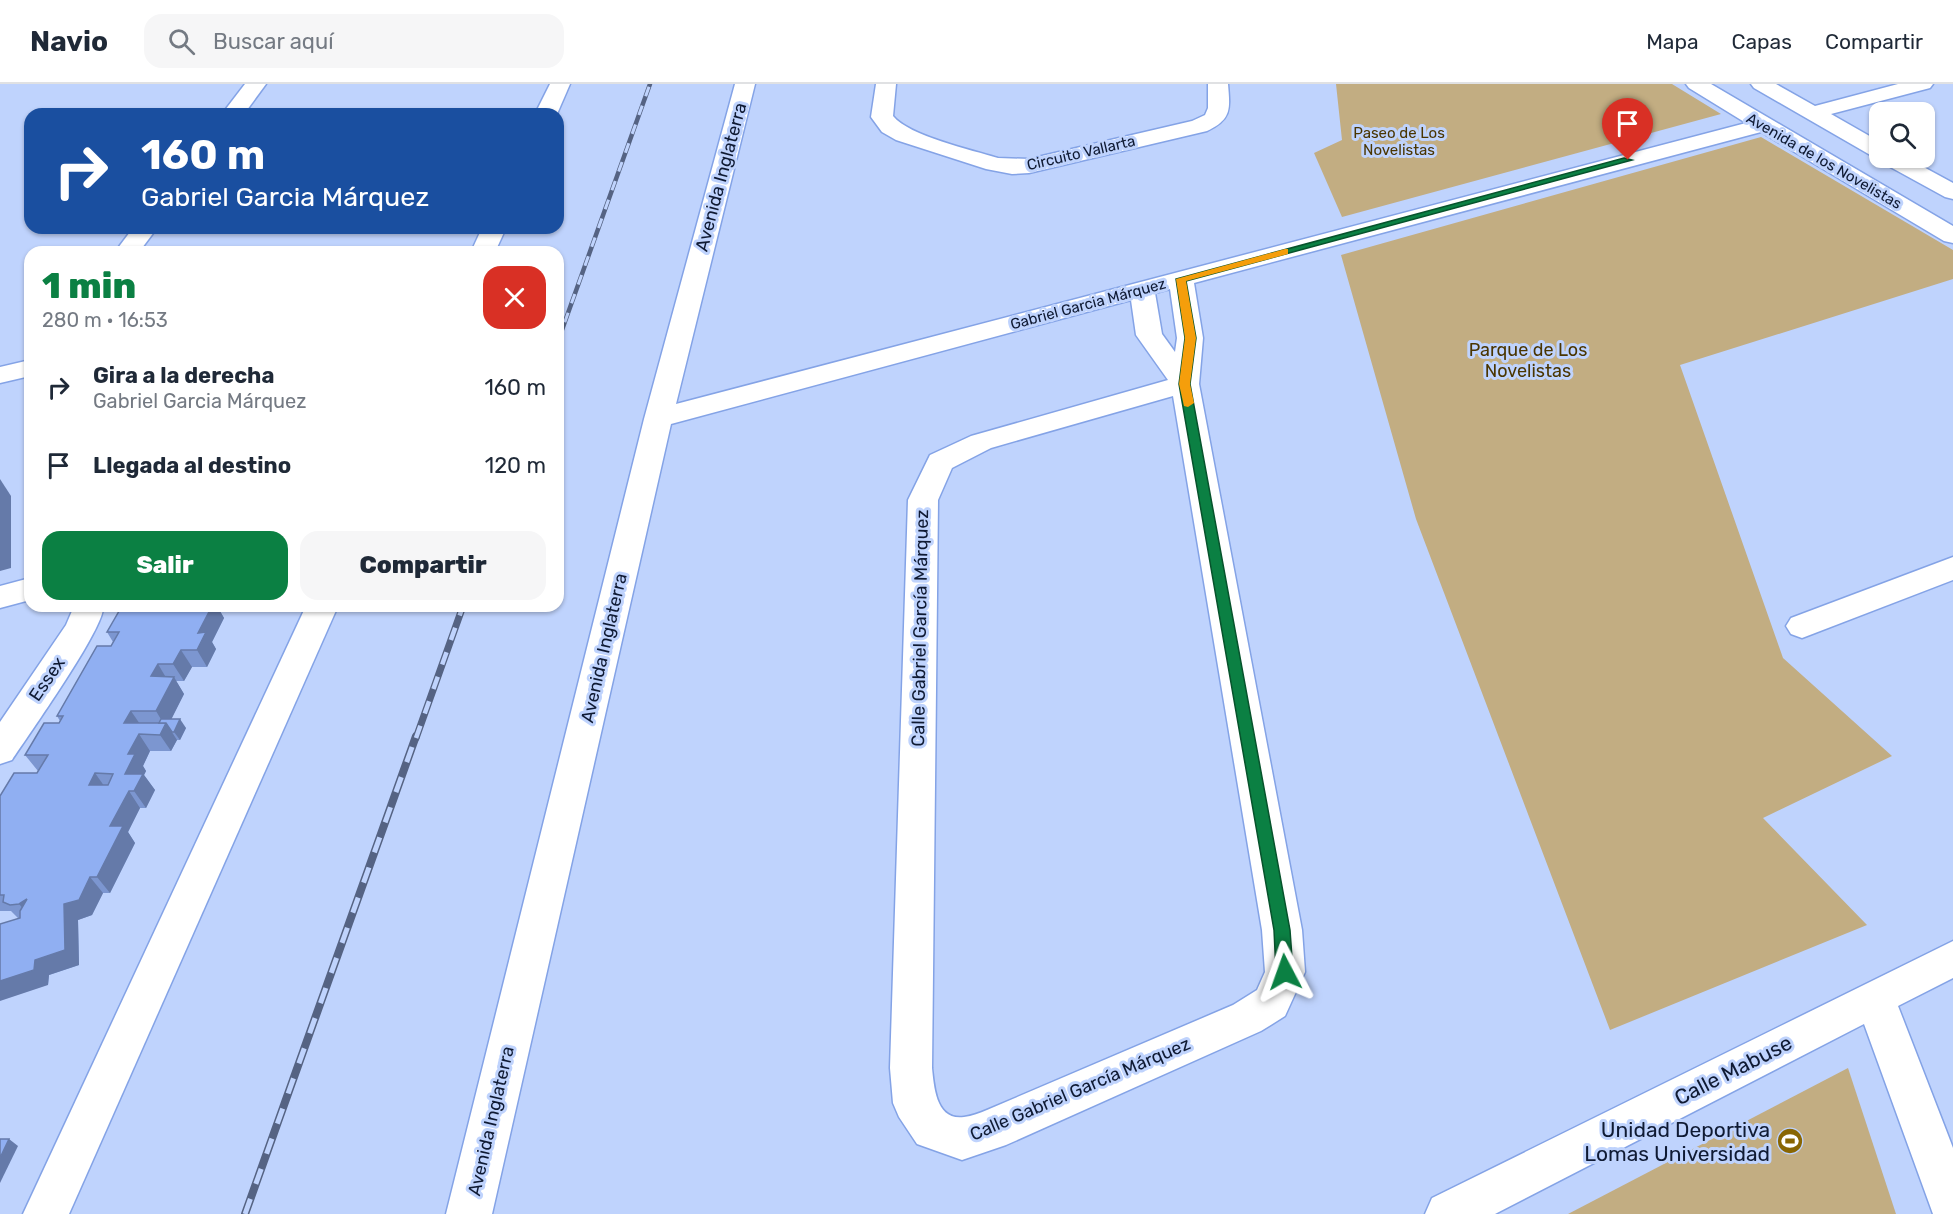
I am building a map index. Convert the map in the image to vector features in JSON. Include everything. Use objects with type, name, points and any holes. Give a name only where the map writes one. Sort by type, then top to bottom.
[{"type":"street","points":[[238,108],[256,84]]},
{"type":"street","points":[[549,108],[560,84]]},
{"type":"street","name":"Avenida Inglaterra","points":[[469,1214],[658,419],[745,84]]},
{"type":"street","name":"Circuito Vallarta","points":[[886,84],[882,117],[890,127],[904,135],[1012,168],[1199,126],[1214,119],[1219,108],[1218,84]]},
{"type":"street","name":"Avenida de los Novelistas","points":[[1696,84],[1953,236]]},
{"type":"street","name":"Avenida de los Novelistas","points":[[1761,84],[1869,145]]},
{"type":"street","points":[[1811,113],[1923,84]]},
{"type":"street","name":"Gabriel Garcia Márquez","points":[[658,419],[1762,125]]},
{"type":"street","points":[[1910,168],[1953,192]]},
{"type":"street","name":"Calle Gabriel García Márquez","points":[[1181,279],[1190,338],[1185,384],[1282,930],[1285,972],[1271,1003],[1247,1018],[991,1130],[962,1139],[932,1129],[914,1103],[911,1068],[923,500],[940,462],[981,442],[1185,384]]},
{"type":"street","name":"Calle Gabriel García Márquez","points":[[1142,290],[1149,335],[1185,384]]},
{"type":"street","points":[[0,375],[24,369]]},
{"type":"street","points":[[1802,626],[1953,568]]},
{"type":"street","points":[[0,597],[24,591]]},
{"type":"street","name":"Essex","points":[[0,750],[81,628],[88,612]]},
{"type":"street","points":[[46,1214],[319,612]]},
{"type":"street","name":"Calle Mabuse","points":[[1448,1214],[1953,958]]},
{"type":"street","points":[[1875,998],[1953,1207]]},
{"type":"green space","name":"Paseo de Los Novelistas","points":[[1336,84],[1672,84],[1721,114],[1342,217],[1314,153],[1342,140]]},
{"type":"green space","name":"Parque de Los Novelistas","points":[[1761,137],[1953,250],[1953,279],[1680,365],[1783,658],[1892,756],[1763,818],[1867,925],[1610,1030],[1416,519],[1341,255]]},
{"type":"green space","name":"Unidad Deportiva Lomas Universidad","points":[[1848,1068],[1896,1214],[1568,1214]]},
{"type":"building","points":[[119,612],[209,612],[198,633],[206,632],[197,650],[181,650],[173,664],[158,664],[151,676],[174,677],[156,711],[131,711],[124,723],[166,723],[160,735],[139,734],[128,754],[135,754],[125,774],[143,774],[134,791],[129,791],[110,826],[123,826],[97,877],[90,877],[79,900],[64,904],[65,950],[35,960],[34,970],[0,981],[0,924],[20,918],[20,911],[27,899],[19,904],[10,905],[3,902],[4,895],[0,895],[0,796],[14,773],[37,773],[48,755],[25,755],[44,723],[59,723],[63,716],[57,716],[97,646],[111,646],[119,632],[107,632]],"holes":[[[95,773],[113,774],[108,785],[89,785]]]},
{"type":"building","points":[[161,719],[180,719],[172,732],[166,723],[159,723]]},
{"type":"building","points":[[0,1139],[9,1139],[0,1158]]},
{"type":"railway","points":[[564,324],[650,84]]},
{"type":"railway","points":[[416,738],[461,612]]},
{"type":"railway","points":[[245,1214],[416,736]]},
{"type":"slow traffic","points":[[1188,403],[1185,384],[1190,338],[1181,279],[1285,252]]},
{"type":"place","name":"Unidad Deportiva Lomas Universidad","points":[[1790,1141]]},
{"type":"route","points":[[1285,972],[1282,930],[1185,384],[1190,338],[1181,279],[1628,160]]}]
